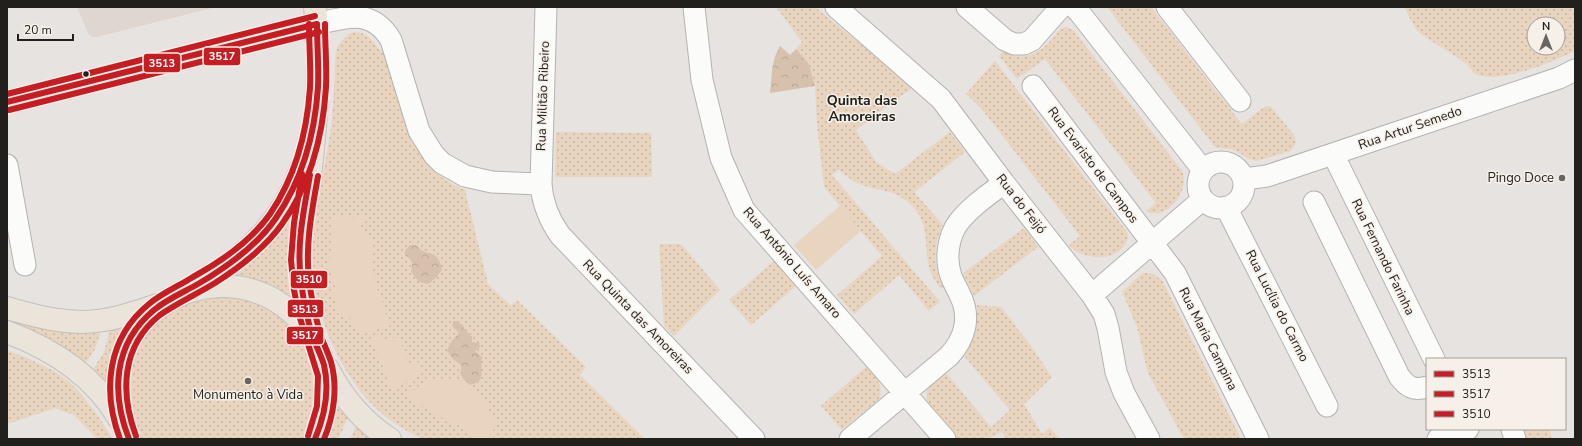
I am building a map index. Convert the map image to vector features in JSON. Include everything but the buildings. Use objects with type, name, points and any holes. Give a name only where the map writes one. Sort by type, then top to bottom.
[{"type":"main road","points":[[315,439],[321,426],[327,397],[327,382],[302,288],[299,255],[312,160],[317,96],[316,16]]},
{"type":"main road","points":[[126,432],[118,410],[117,395],[117,379],[125,349],[142,322],[174,298],[219,271],[243,254],[258,241],[283,209],[292,193],[305,158],[317,96]]},
{"type":"main road","points":[[7,308],[45,318],[82,322],[103,320],[135,313],[197,289],[214,286],[231,286],[258,292],[278,302],[292,312],[304,324],[317,346],[337,387],[348,403],[369,424],[390,439]]},
{"type":"main road","points":[[7,332],[42,347],[83,374],[109,403],[126,432]]},
{"type":"street","name":"Rua Militão Ribeiro","points":[[540,184],[546,7]]},
{"type":"street","name":"Rua António Luís Amaro","points":[[694,7],[702,80],[721,158],[744,210],[945,439]]},
{"type":"street","name":"Rua do Feijó","points":[[836,7],[941,99],[1004,183],[1092,295],[1104,314],[1116,372],[1124,393],[1149,439]]},
{"type":"street","points":[[967,7],[1006,40],[1014,44],[1024,44],[1032,40],[1060,7]]},
{"type":"street","points":[[1074,7],[1203,170]]},
{"type":"street","points":[[1167,7],[1240,101]]},
{"type":"street","points":[[7,102],[316,16],[358,17],[377,24],[388,34],[394,48],[419,131],[434,156],[442,163],[465,176],[492,182],[540,184]]},
{"type":"street","name":"Rua Artur Semedo","points":[[1244,180],[1267,176],[1559,78],[1575,70]]},
{"type":"street","name":"Rua Evaristo de Campos","points":[[1033,86],[1152,243]]},
{"type":"street","name":"Rua Fernando Farinha","points":[[1333,154],[1434,358]]},
{"type":"street","points":[[1216,162],[1226,162],[1235,167],[1242,175],[1244,180],[1244,190],[1239,199],[1231,206],[1221,208],[1211,206],[1203,199],[1198,190],[1200,175],[1203,170],[1216,162]]},
{"type":"street","points":[[7,165],[25,265]]},
{"type":"street","points":[[850,439],[949,356],[958,346],[963,336],[966,315],[961,295],[951,276],[948,266],[949,245],[952,234],[957,224],[963,217],[1004,183]]},
{"type":"street","name":"Rua Quinta das Amoreiras","points":[[540,184],[542,198],[554,226],[560,235],[754,439]]},
{"type":"street","points":[[1092,295],[1203,199]]},
{"type":"street","points":[[1314,202],[1399,376],[1410,388],[1426,386]]},
{"type":"street","name":"Rua Lucília do Carmo","points":[[1226,207],[1327,406]]},
{"type":"street","name":"Rua Maria Campina","points":[[1152,243],[1175,273],[1258,439]]},
{"type":"street","points":[[1438,439],[1465,430]]},
{"type":"shaded area","points":[[77,7],[216,7],[92,37],[88,33]]},
{"type":"shaded area","points":[[776,7],[815,7],[913,87],[856,130],[876,162],[895,174],[950,132],[965,152],[914,192],[943,225],[937,240],[936,248],[937,272],[943,287],[941,289],[933,278],[930,270],[923,223],[914,208],[902,197],[890,192],[859,184],[839,170],[832,175],[940,302],[929,311],[899,275],[854,314],[837,295],[882,256],[824,187],[817,124],[815,86],[809,64],[796,49],[802,42]]},
{"type":"shaded area","points":[[1107,7],[1151,7],[1242,124],[1264,107],[1270,106],[1294,135],[1296,142],[1294,147],[1290,151],[1257,161],[1249,159],[1231,149],[1215,147]]},
{"type":"shaded area","points":[[1404,7],[1575,7],[1575,51],[1566,55],[1566,16],[1526,16],[1526,56],[1564,56],[1541,66],[1514,74],[1488,77],[1478,75],[1467,64],[1421,34],[1416,29]]},
{"type":"shaded area","points":[[1067,27],[1074,31],[1182,171],[1184,179],[1183,188],[1180,196],[1168,209],[1153,213],[1146,211],[1156,203],[1045,59],[1017,79],[999,56],[1003,51],[1010,55],[1030,55],[1048,44],[1062,28]]},
{"type":"shaded area","points":[[353,32],[365,34],[382,52],[387,55],[407,122],[417,147],[424,158],[440,176],[465,190],[488,284],[511,306],[517,300],[586,367],[580,375],[645,439],[422,439],[379,411],[351,378],[339,359],[321,316],[312,272],[312,251],[315,218],[332,119],[336,54],[338,46],[341,42],[346,36]]},
{"type":"shaded area","points":[[995,61],[1127,232],[1128,235],[1126,244],[1120,250],[1112,255],[1094,257],[1084,255],[1069,245],[1080,236],[981,108],[966,94]]},
{"type":"shaded area","points":[[556,132],[651,133],[652,177],[555,177]]},
{"type":"shaded area","points":[[295,206],[295,299],[293,299],[265,283],[234,275],[232,273]]},
{"type":"shaded area","points":[[840,206],[861,231],[816,270],[794,245]]},
{"type":"shaded area","points":[[340,215],[351,218],[364,216],[361,228],[371,241],[375,287],[378,290],[390,326],[362,334],[350,318],[338,314],[337,304],[332,294],[336,290],[329,267],[334,235],[331,226],[333,218]]},
{"type":"shaded area","points":[[1024,228],[1038,247],[974,296],[963,273]]},
{"type":"shaded area","points":[[659,244],[681,244],[720,290],[674,336],[664,326]]},
{"type":"shaded area","points":[[775,260],[797,285],[751,325],[729,300]]},
{"type":"shaded area","points":[[1143,273],[1152,273],[1162,280],[1241,439],[1184,439],[1148,373],[1137,327],[1122,292]]},
{"type":"shaded area","points":[[213,295],[240,298],[267,306],[294,329],[304,343],[311,358],[315,374],[316,390],[315,407],[303,439],[140,439],[128,406],[127,378],[135,350],[150,327],[185,302]]},
{"type":"shaded area","points":[[977,305],[1001,307],[1031,346],[1052,377],[1024,404],[1042,434],[1050,428],[1060,439],[1006,439],[1002,432],[987,439],[956,439],[939,421],[929,406],[927,392],[930,384],[944,371],[991,427],[1010,410],[965,357],[975,332]]},
{"type":"shaded area","points":[[7,318],[100,332],[95,348],[85,363],[58,344],[7,322]]},
{"type":"shaded area","points":[[121,328],[124,331],[112,354],[107,378],[104,380],[93,370],[104,352],[110,330]]},
{"type":"shaded area","points":[[378,336],[386,339],[399,337],[409,365],[417,360],[424,372],[415,376],[395,390],[391,386],[377,353],[369,339]]},
{"type":"shaded area","points":[[7,350],[48,368],[68,381],[90,404],[113,439],[97,439],[74,415],[55,408],[7,424]]},
{"type":"shaded area","points":[[867,366],[880,385],[879,399],[842,430],[821,406]]},
{"type":"shaded area","points":[[463,379],[479,394],[487,406],[497,426],[486,439],[473,439],[466,428],[447,422],[436,413],[409,400],[407,392],[419,388],[429,381]]},
{"type":"shaded area","points":[[339,408],[348,418],[338,439],[327,439],[336,409]]},
{"type":"shaded area","points":[[356,426],[371,439],[350,439]]},
{"type":"shaded area","points":[[1522,430],[1549,430],[1552,439],[1526,439]]},
{"type":"green space","points":[[780,46],[790,55],[796,49],[809,64],[815,86],[770,93],[773,63]]},
{"type":"green space","points":[[410,245],[416,245],[420,249],[434,255],[440,262],[442,269],[437,277],[428,284],[419,282],[411,272],[412,262],[410,258],[405,255],[405,251]]},
{"type":"green space","points":[[453,321],[458,321],[460,323],[472,337],[472,342],[479,343],[480,347],[475,351],[482,357],[482,374],[479,381],[470,385],[463,379],[460,373],[462,366],[453,359],[447,351],[451,342],[459,333],[452,326]]},
{"type":"transit line","name":"3510","points":[[7,94],[315,16]]},
{"type":"transit line","name":"3510","points":[[120,439],[114,421],[110,384],[112,366],[124,333],[135,318],[154,300],[215,264],[245,242],[270,214],[286,185],[298,154],[306,121],[310,88],[309,24]]},
{"type":"transit line","name":"3513","points":[[7,102],[317,24]]},
{"type":"transit line","name":"3513","points":[[129,439],[123,422],[118,387],[119,370],[123,354],[130,338],[140,323],[159,306],[220,270],[251,247],[276,218],[293,188],[306,156],[314,122],[318,87],[317,24]]},
{"type":"transit line","name":"3517","points":[[136,436],[128,403],[126,387],[127,371],[131,356],[147,327],[173,306],[208,287],[243,264],[275,233],[292,209],[300,193],[313,159],[322,123],[326,87],[325,24]]},
{"type":"transit line","name":"3517","points":[[9,110],[319,32]]},
{"type":"transit line","name":"3517","points":[[302,174],[294,223],[291,260],[294,290],[299,315],[318,376],[317,406],[308,436]]},
{"type":"transit line","name":"3513","points":[[310,175],[301,228],[299,254],[300,267],[307,316],[313,337],[324,365],[327,384],[326,403],[315,439]]},
{"type":"transit line","name":"3510","points":[[318,176],[310,228],[308,266],[315,313],[321,337],[331,362],[334,381],[334,401],[324,439]]},
{"type":"place","name":"Pingo Doce","points":[[1562,178]]},
{"type":"place","name":"Monumento à Vida","points":[[248,381]]},
{"type":"district","name":"Quinta das Amoreiras","points":[[862,108]]}]
